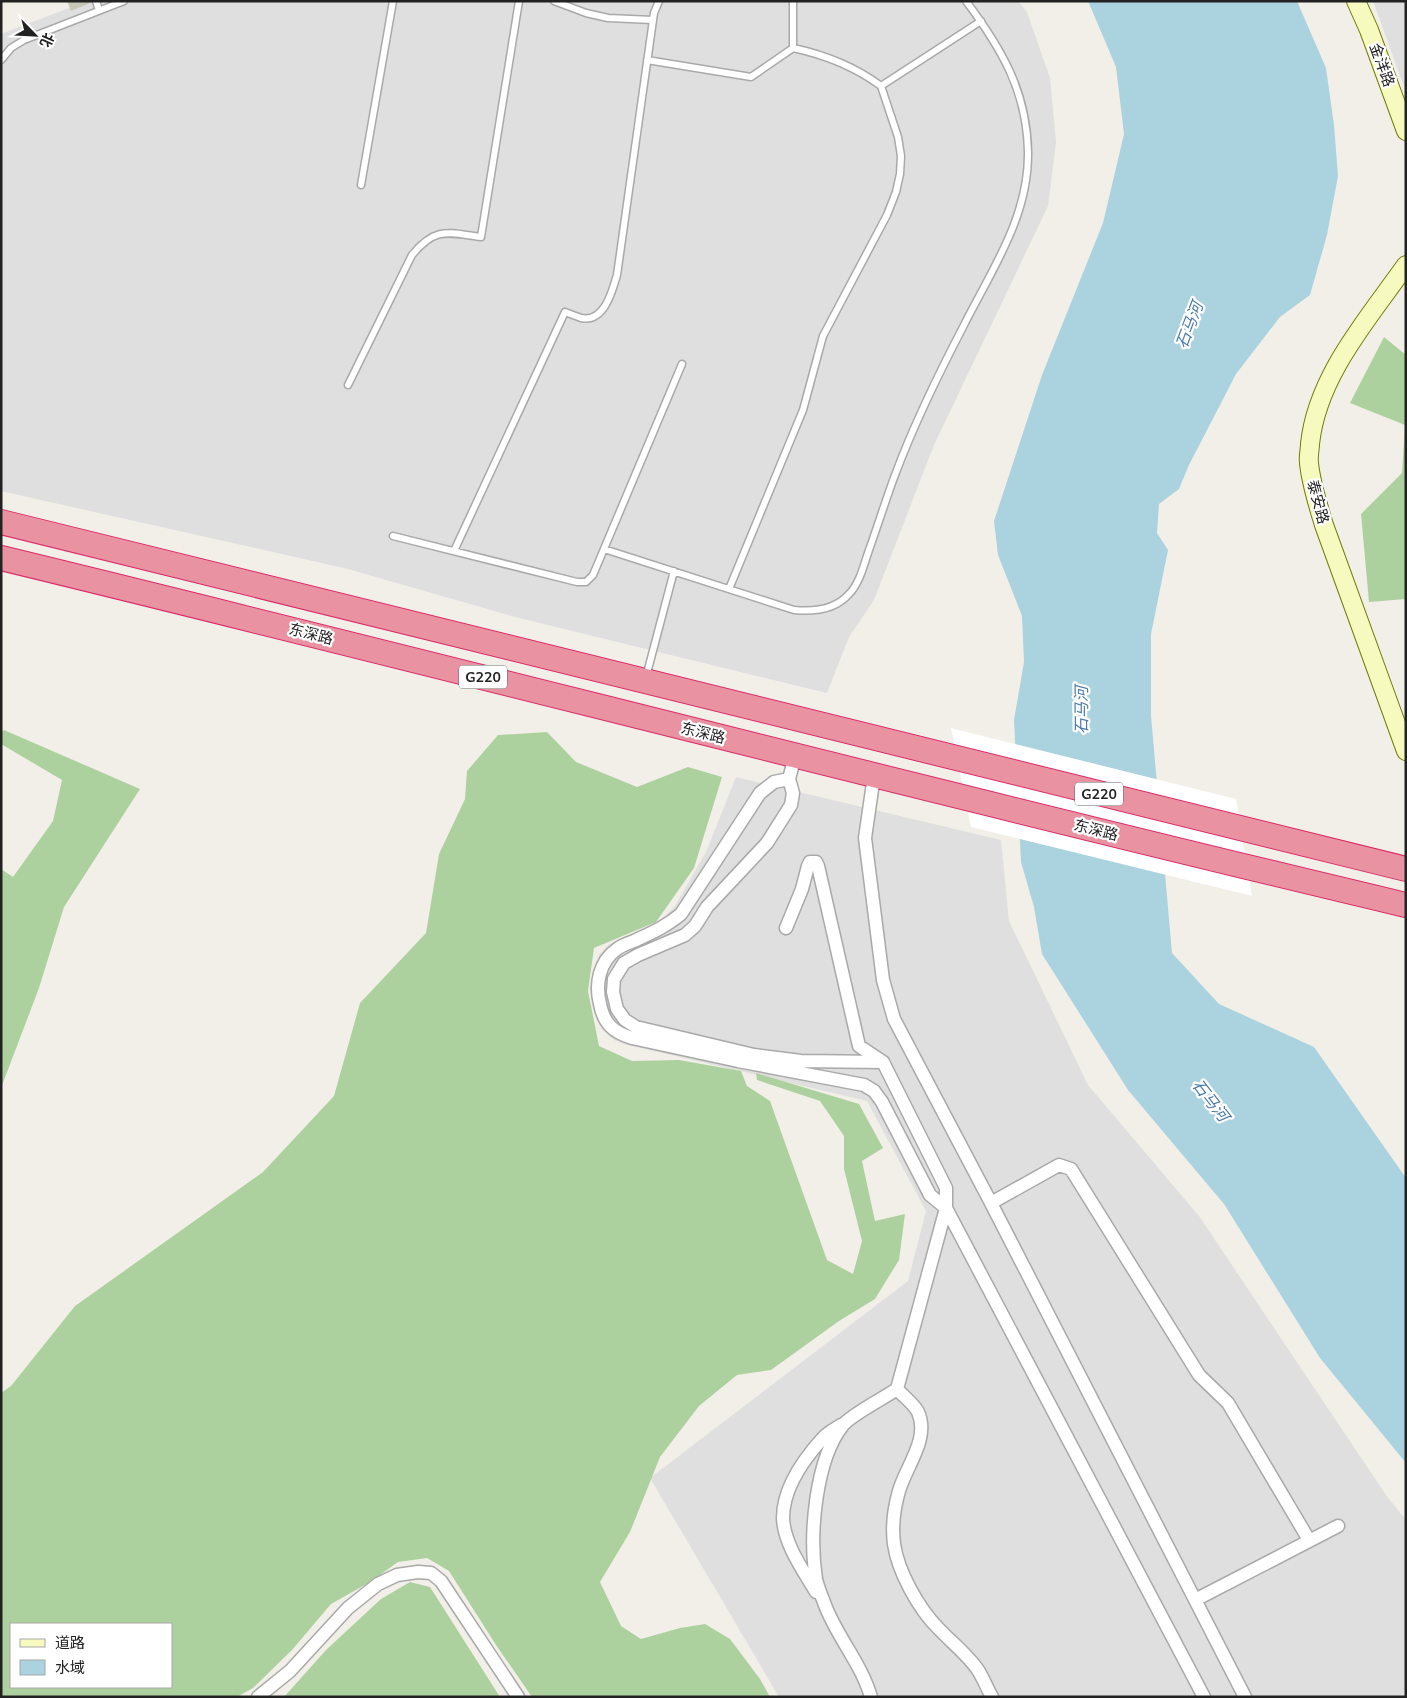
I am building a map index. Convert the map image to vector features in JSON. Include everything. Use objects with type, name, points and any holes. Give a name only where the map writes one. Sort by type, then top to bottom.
[{"type":"highway","name":"G220","points":[[1,522],[1406,869]]},
{"type":"highway","name":"东深路","points":[[1,558],[308,633],[874,776],[1406,905]]},
{"type":"street","name":"金洋路","points":[[1356,1],[1369,30],[1406,131]]},
{"type":"street","name":"泰安路","points":[[1406,265],[1336,367],[1322,395],[1312,428],[1309,461],[1314,494],[1324,525],[1406,751]]},
{"type":"street","points":[[796,756],[789,779],[793,793],[791,805],[767,843],[714,900],[695,926],[685,935],[638,954],[624,963],[614,979],[613,992],[617,1009],[625,1020],[636,1027],[754,1055],[801,1061],[883,1062]]},
{"type":"street","points":[[874,776],[865,838],[883,980],[894,1019],[991,1203],[1245,1697]]},
{"type":"street","points":[[789,779],[774,782],[760,793],[681,914],[668,925],[617,949],[605,961],[598,978],[598,994],[602,1012],[610,1028],[632,1038],[864,1085],[874,1091],[882,1102],[930,1195],[946,1208],[1204,1697]]},
{"type":"street","points":[[786,928],[802,889],[808,866],[810,862],[816,862],[859,1046],[883,1062],[946,1188],[946,1208],[897,1389],[823,1437],[794,1479],[786,1500],[783,1518],[786,1534],[795,1557],[826,1607],[853,1657],[871,1697]]},
{"type":"street","points":[[991,1203],[1059,1165],[1071,1169],[1199,1375],[1228,1403],[1309,1540]]},
{"type":"street","points":[[897,1389],[917,1411],[921,1426],[920,1439],[899,1490],[894,1516],[894,1544],[902,1571],[921,1607],[937,1627],[977,1669],[992,1697]]},
{"type":"street","points":[[826,1607],[816,1581],[814,1521],[820,1475],[829,1449],[844,1424]]},
{"type":"street","points":[[1195,1600],[1338,1526]]},
{"type":"street","points":[[258,1697],[290,1671],[348,1608],[378,1584],[397,1574],[418,1572],[431,1573],[442,1581],[518,1697]]},
{"type":"lane","points":[[96,1],[100,10]]},
{"type":"lane","points":[[1,60],[12,48],[24,40],[124,1]]},
{"type":"lane","points":[[361,184],[393,1]]},
{"type":"lane","points":[[348,384],[412,255],[424,241],[444,232],[481,237],[519,1]]},
{"type":"lane","points":[[554,1],[586,13],[608,18],[653,20]]},
{"type":"lane","points":[[454,552],[566,312],[583,318],[593,317],[602,310],[612,293],[617,275],[654,12],[659,1]]},
{"type":"lane","points":[[793,1],[793,48]]},
{"type":"lane","points":[[604,549],[794,610],[809,612],[824,609],[839,604],[850,593],[860,577],[895,474],[913,430],[963,326],[999,261],[1016,221],[1026,184],[1028,145],[1026,122],[1018,88],[1001,52],[966,1]]},
{"type":"lane","points":[[881,86],[981,21]]},
{"type":"lane","points":[[647,60],[751,77],[793,48],[815,53],[864,73],[881,86],[898,137],[900,165],[896,192],[887,215],[823,336],[802,410],[728,589]]},
{"type":"lane","points":[[393,536],[582,583],[590,580],[682,364]]},
{"type":"lane","points":[[645,681],[674,572]]},
{"type":"shaded area","points":[[67,1],[95,1],[71,11]]},
{"type":"shaded area","points":[[87,1],[1018,1],[1027,12],[1050,78],[1056,142],[1048,206],[934,445],[874,600],[849,637],[827,693],[515,617],[348,569],[1,491],[1,34]]},
{"type":"shaded area","points":[[1373,1],[1406,1],[1406,92]]},
{"type":"shaded area","points":[[736,777],[1001,840],[1009,921],[1088,1085],[1199,1216],[1386,1495],[1406,1520],[1406,1697],[779,1697],[650,1478],[908,1281],[926,1211],[867,1101],[624,1044],[614,1040],[605,1032],[597,1020],[592,1005],[590,988],[593,970],[599,955],[607,946],[661,920],[675,906],[706,852]]},
{"type":"green space","points":[[1384,337],[1406,355],[1406,599],[1369,602],[1361,514],[1402,473],[1405,425],[1350,403]]},
{"type":"green space","points":[[4,730],[140,789],[64,907],[39,988],[1,1088],[1,869],[13,877],[53,821],[62,780],[1,744],[1,732]]},
{"type":"green space","points":[[547,732],[576,762],[637,787],[688,767],[722,777],[694,868],[656,922],[594,948],[588,991],[599,1046],[632,1061],[679,1060],[741,1071],[747,1086],[770,1101],[827,1260],[853,1274],[862,1241],[844,1169],[844,1136],[820,1101],[757,1080],[756,1073],[859,1104],[883,1148],[862,1161],[875,1221],[905,1214],[899,1260],[875,1299],[839,1321],[771,1370],[737,1375],[699,1406],[660,1457],[630,1532],[600,1582],[621,1626],[641,1639],[680,1628],[705,1624],[730,1639],[760,1679],[770,1697],[532,1697],[449,1571],[427,1558],[398,1562],[370,1582],[331,1604],[292,1650],[253,1688],[237,1697],[1,1697],[1,1393],[11,1386],[75,1306],[263,1172],[334,1096],[360,1003],[426,933],[439,854],[465,799],[467,771],[498,735]]},
{"type":"green space","points":[[410,1582],[430,1587],[500,1697],[284,1697],[326,1650],[381,1599]]},
{"type":"water","name":"石马河","points":[[1088,1],[1297,1],[1326,68],[1334,125],[1338,176],[1327,235],[1310,295],[1280,317],[1236,374],[1189,465],[1179,489],[1159,504],[1157,533],[1168,550],[1151,634],[1151,716],[1172,953],[1219,1004],[1314,1047],[1406,1178],[1406,1463],[1320,1358],[1224,1204],[1128,1090],[1042,954],[1034,907],[1021,862],[1014,720],[1024,662],[1022,616],[998,555],[994,521],[1042,375],[1103,223],[1124,134],[1116,67]]},
{"type":"pier","points":[[951,728],[1236,799],[1252,896],[971,827]]}]
